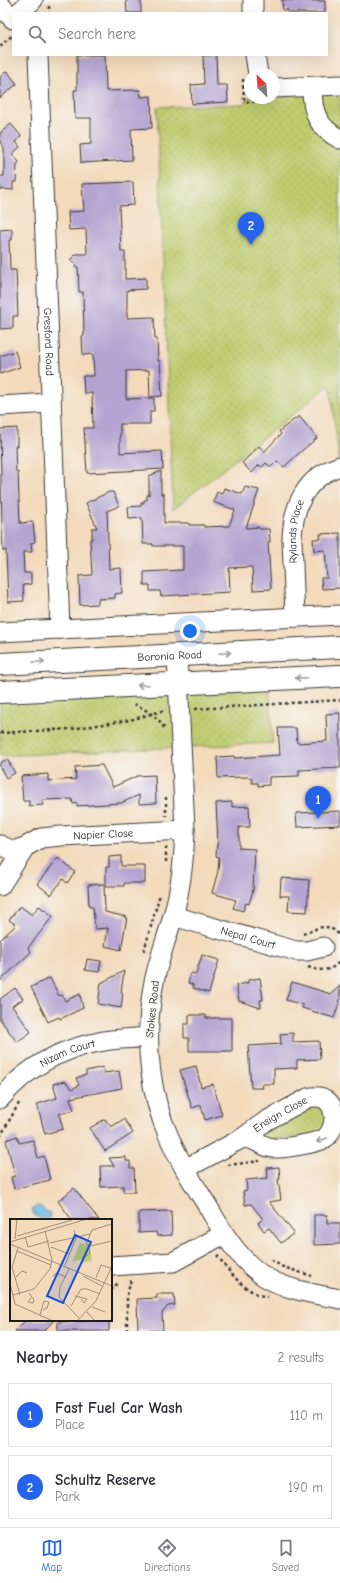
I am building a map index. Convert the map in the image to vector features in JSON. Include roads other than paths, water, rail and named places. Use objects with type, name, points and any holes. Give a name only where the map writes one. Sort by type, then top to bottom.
[{"type":"main road","name":"Boronia Road","points":[[0,664],[340,647]]},
{"type":"main road","points":[[0,692],[340,676]]},
{"type":"street","points":[[253,0],[253,12]]},
{"type":"street","points":[[20,12],[41,2]]},
{"type":"street","name":"Gresford Road","points":[[38,56],[60,629]]},
{"type":"street","points":[[255,56],[257,68]]},
{"type":"street","points":[[280,88],[312,87],[340,84]]},
{"type":"street","points":[[312,87],[312,100],[315,114],[327,131],[340,138]]},
{"type":"street","points":[[0,406],[51,403]]},
{"type":"street","name":"Rylands Place","points":[[295,617],[292,527],[296,507],[301,497],[314,480],[340,466]]},
{"type":"street","points":[[0,632],[340,615]]},
{"type":"street","name":"Stokes Road","points":[[177,655],[184,830],[182,873],[173,916],[155,976],[151,999],[148,1037],[150,1062],[159,1108],[168,1136],[185,1169],[224,1234],[241,1258],[266,1277],[291,1288],[340,1299]]},
{"type":"street","name":"Napier Close","points":[[0,845],[12,851],[25,847],[34,841],[50,836],[184,830]]},
{"type":"street","points":[[0,886],[25,847]]},
{"type":"street","name":"Nepal Court","points":[[173,916],[296,951],[307,951],[323,947]]},
{"type":"street","name":"Nizam Court","points":[[0,1099],[20,1078],[50,1058],[72,1049],[100,1041],[148,1037]]},
{"type":"street","name":"Ensign Close","points":[[185,1169],[241,1139]]},
{"type":"street","points":[[112,1266],[173,1262],[224,1234]]},
{"type":"water","points":[[36,1206],[39,1206],[50,1213],[50,1218],[44,1219],[34,1215],[32,1210]]},
{"type":"place","name":"Schultz Reserve","points":[[251,245]]},
{"type":"place","name":"Fast Fuel Car Wash","points":[[318,819]]}]
